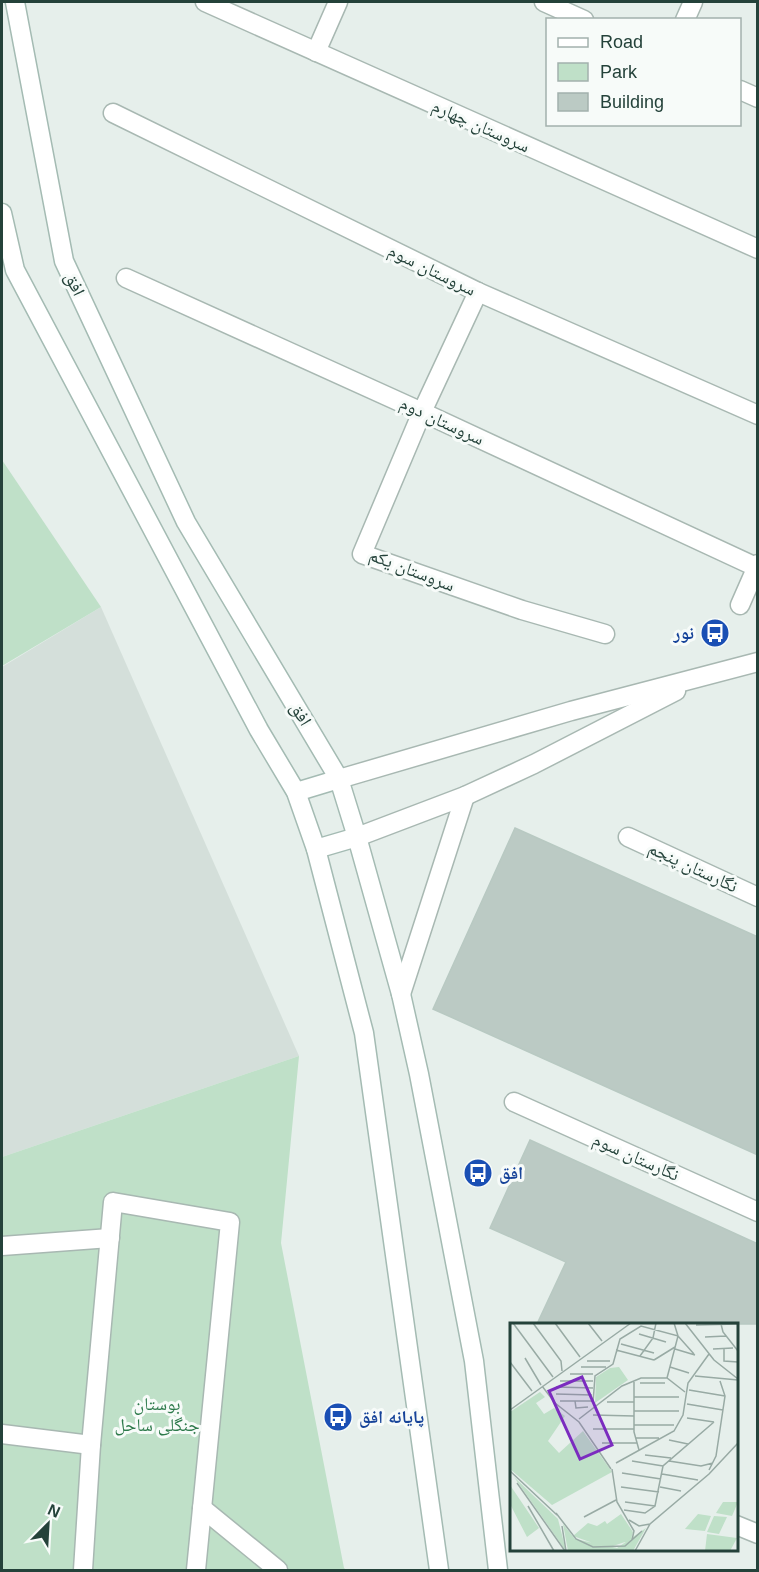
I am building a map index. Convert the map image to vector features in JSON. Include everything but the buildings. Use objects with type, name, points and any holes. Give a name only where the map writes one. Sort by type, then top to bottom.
[{"type":"street","name":"افق","points":[[15,2],[64,261],[186,522],[339,779],[357,837],[401,994],[419,1074],[474,1361],[498,1570]]},
{"type":"street","name":"سروستان چهارم","points":[[205,2],[758,249]]},
{"type":"street","points":[[316,52],[338,2]]},
{"type":"street","points":[[544,2],[580,18]]},
{"type":"street","points":[[686,18],[693,2]]},
{"type":"street","points":[[741,90],[758,98]]},
{"type":"street","name":"سروستان سوم","points":[[112,113],[478,292],[758,415]]},
{"type":"street","points":[[2,213],[15,270],[260,730],[296,792],[316,849],[364,1033],[439,1570]]},
{"type":"street","name":"سروستان دوم","points":[[126,278],[757,566]]},
{"type":"street","points":[[422,412],[478,292]]},
{"type":"street","name":"سروستان یکم","points":[[422,412],[362,554],[522,610],[605,634]]},
{"type":"street","points":[[740,605],[757,566]]},
{"type":"street","points":[[296,792],[571,711],[758,663]]},
{"type":"street","points":[[316,849],[357,837],[465,796],[534,764],[707,675]]},
{"type":"street","points":[[401,994],[465,796]]},
{"type":"street","name":"نگارستان پنجم","points":[[628,837],[758,897]]},
{"type":"street","name":"نگارستان سوم","points":[[514,1102],[758,1212]]},
{"type":"street","points":[[83,1570],[91,1445],[113,1202],[230,1222],[196,1570]]},
{"type":"street","points":[[2,1246],[110,1238]]},
{"type":"street","points":[[2,1434],[91,1445]]},
{"type":"street","points":[[202,1508],[278,1570]]},
{"type":"street","points":[[738,1526],[758,1534]]},
{"type":"shaded area","points":[[101,607],[299,1056],[2,1157],[2,667]]},
{"type":"green space","points":[[2,460],[101,607],[2,666]]},
{"type":"green space","name":"بوستان جنگلی ساحل","points":[[299,1056],[281,1243],[346,1570],[2,1570],[2,1157]]},
{"type":"place","name":"نور","points":[[715,633]]},
{"type":"place","name":"افق","points":[[478,1173]]},
{"type":"place","name":"پایانه افق","points":[[338,1417]]}]
